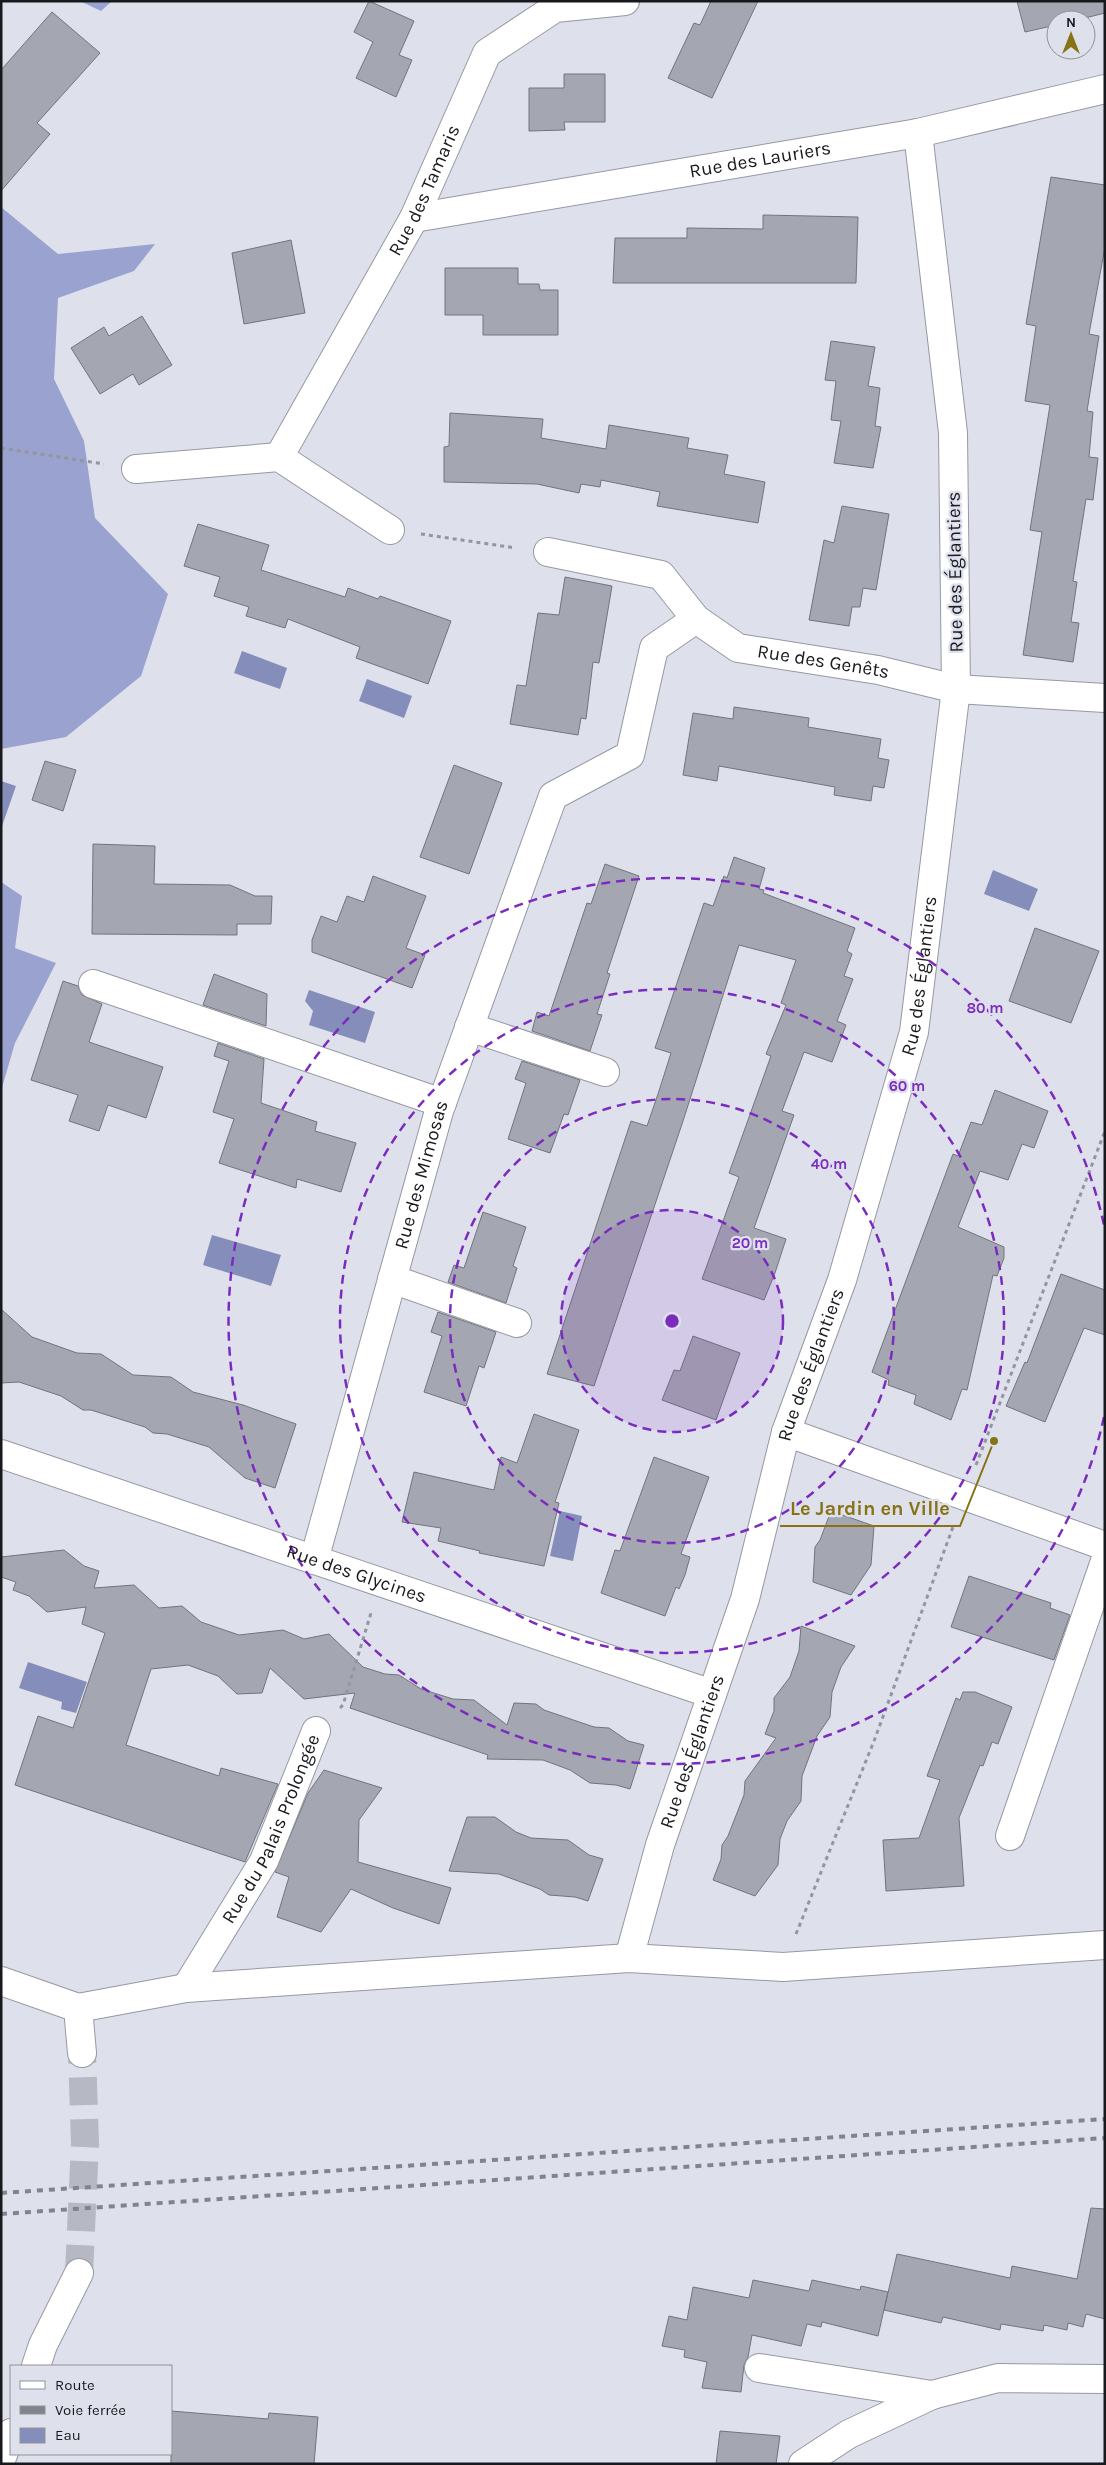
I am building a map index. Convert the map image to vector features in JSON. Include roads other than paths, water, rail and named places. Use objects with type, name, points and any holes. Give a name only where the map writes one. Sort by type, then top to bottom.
[{"type":"street","name":"Rue des Tamaris","points":[[279,456],[414,218],[487,53],[555,8],[625,1]]},
{"type":"street","name":"Rue des Lauriers","points":[[414,218],[918,133],[1105,89]]},
{"type":"street","name":"Rue des Églantiers","points":[[629,1958],[660,1845],[745,1599],[786,1432],[842,1280],[914,1032],[956,689],[953,432],[918,133]]},
{"type":"street","points":[[136,470],[279,456],[390,530]]},
{"type":"street","name":"Rue des Genêts","points":[[548,552],[661,575],[696,619],[738,648],[878,670],[956,689],[1105,698]]},
{"type":"street","name":"Rue des Mimosas","points":[[314,1560],[442,1103],[553,796],[630,755],[654,648],[696,619]]},
{"type":"street","points":[[93,984],[442,1103]]},
{"type":"street","points":[[469,1026],[605,1072]]},
{"type":"street","points":[[392,1279],[517,1323]]},
{"type":"street","points":[[786,1432],[1105,1546]]},
{"type":"street","name":"Rue des Glycines","points":[[1,1454],[380,1584],[712,1694]]},
{"type":"street","points":[[1010,1836],[1105,1561]]},
{"type":"street","name":"Rue du Palais Prolongée","points":[[186,1988],[264,1861],[316,1731]]},
{"type":"street","points":[[1,1981],[78,2008],[186,1988],[629,1958],[783,1967],[1105,1945]]},
{"type":"street","points":[[78,2008],[82,2053]]},
{"type":"street","points":[[36,2365],[43,2345],[78,2273]]},
{"type":"street","points":[[759,2368],[932,2395]]},
{"type":"street","points":[[803,2464],[849,2434],[932,2395],[998,2378],[1105,2380]]},
{"type":"street","points":[[1,2460],[10,2436]]},
{"type":"water","points":[[242,651],[287,668],[280,689],[234,673]]},
{"type":"water","points":[[367,679],[412,696],[404,718],[359,701]]},
{"type":"water","points":[[1,781],[16,786],[1,829]]},
{"type":"water","points":[[993,870],[1038,889],[1029,911],[984,894]]},
{"type":"water","points":[[309,990],[375,1012],[365,1043],[309,1025],[313,1011],[305,1001]]},
{"type":"water","points":[[212,1235],[281,1255],[271,1286],[203,1265]]},
{"type":"water","points":[[560,1511],[582,1516],[573,1561],[550,1556]]},
{"type":"water","points":[[28,1662],[87,1682],[76,1713],[61,1709],[62,1702],[19,1688]]},
{"type":"tunnel","points":[[79,2273],[85,2144],[82,2053]]},
{"type":"railway","points":[[1,2193],[1105,2119]]},
{"type":"railway","points":[[1,2214],[1105,2138]]},
{"type":"place","name":"Le Jardin en Ville","points":[[994,1441]]}]
